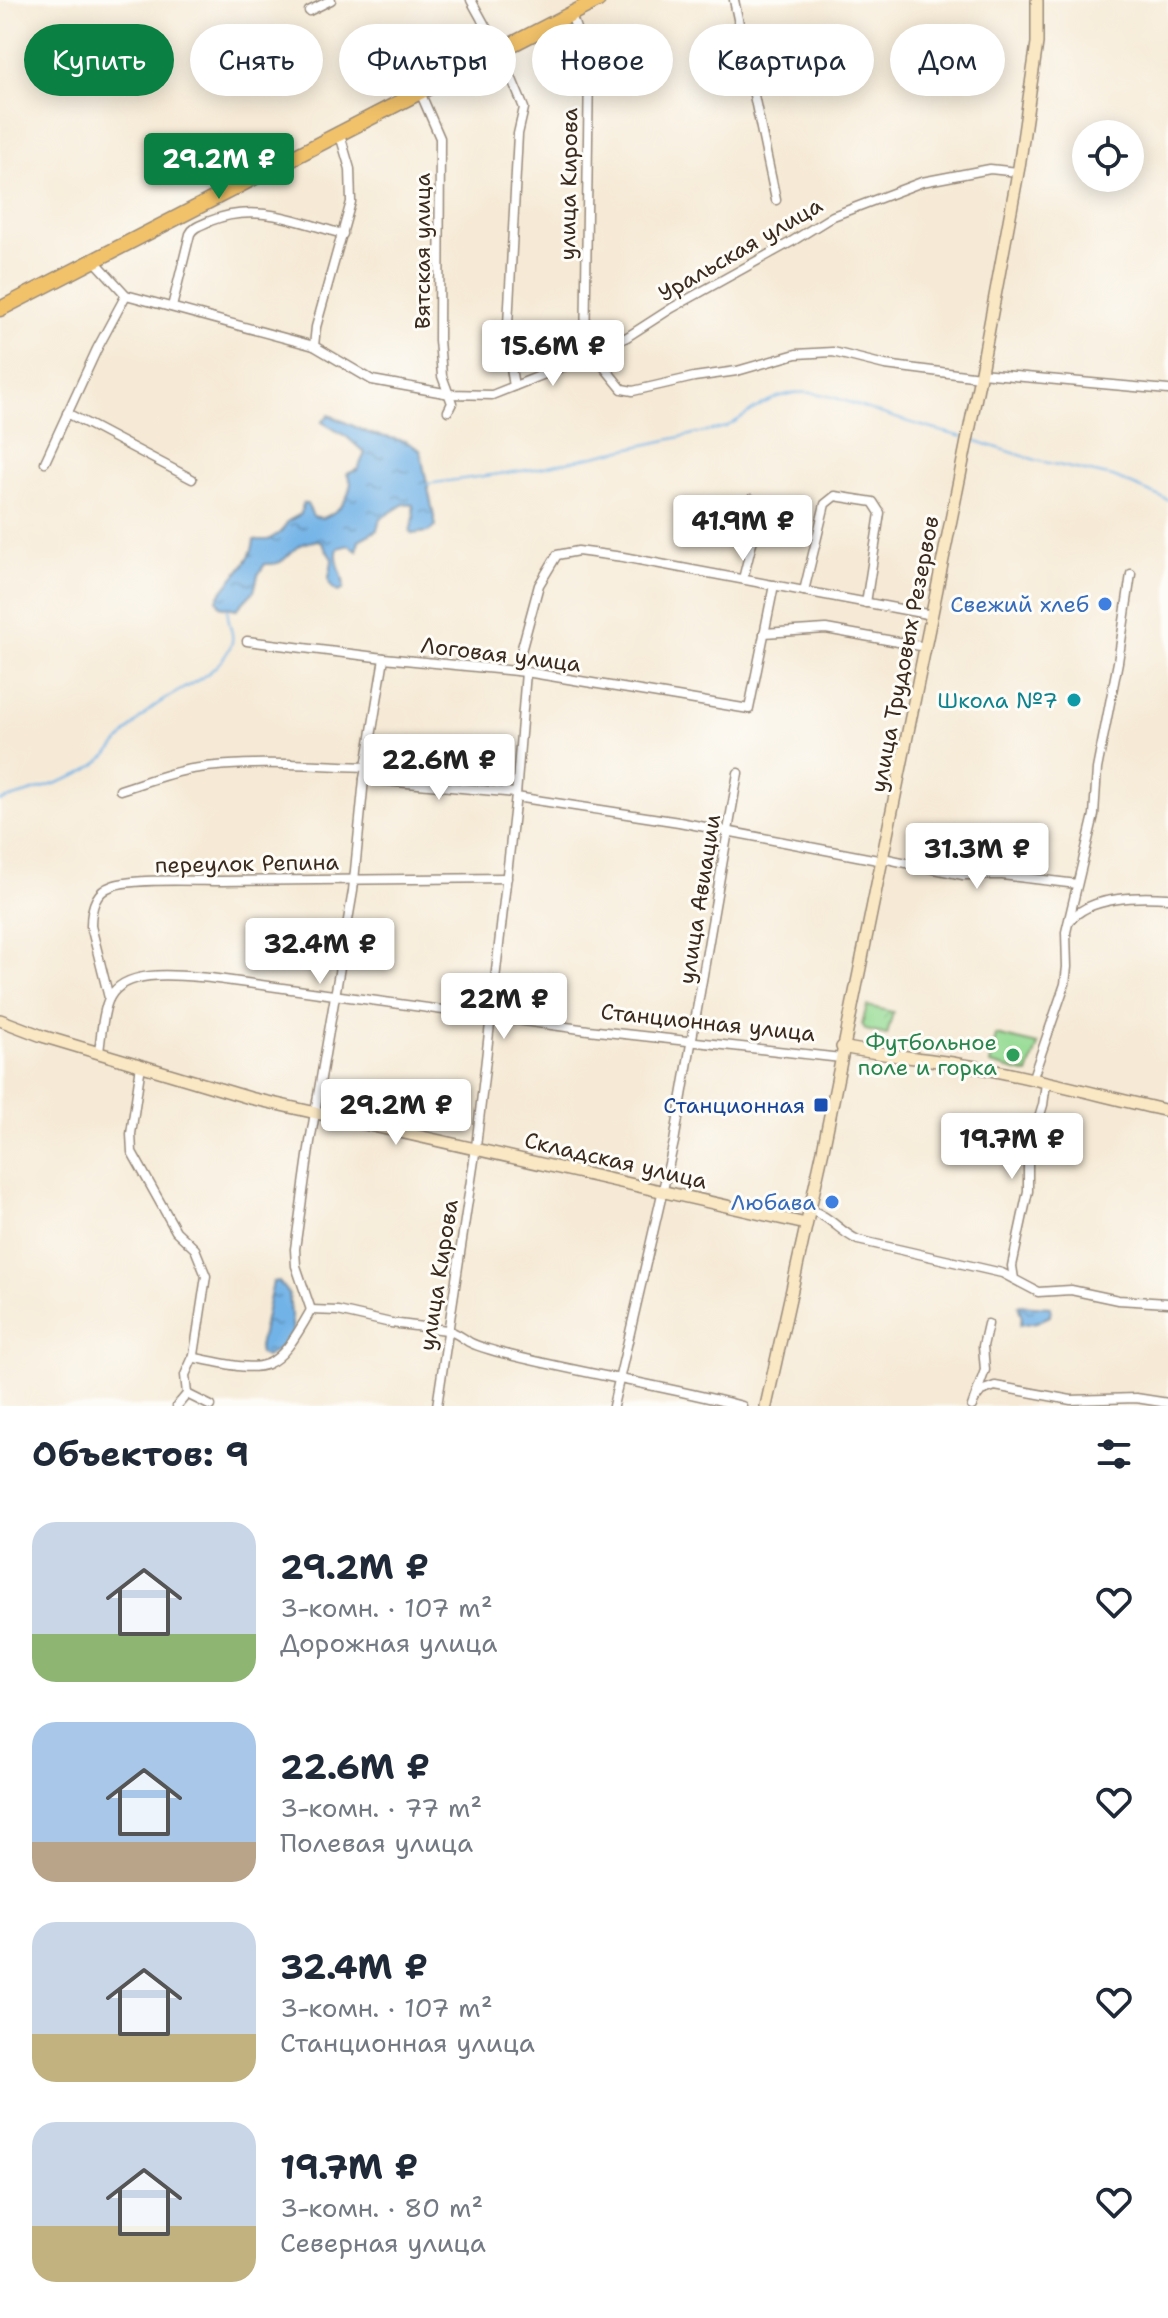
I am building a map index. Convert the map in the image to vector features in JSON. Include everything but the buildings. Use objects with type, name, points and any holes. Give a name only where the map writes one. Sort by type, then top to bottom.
[{"type":"highway","points":[[516,43],[598,0]]},
{"type":"highway","points":[[0,309],[413,96]]},
{"type":"main road","name":"улица Трудовых Резервов","points":[[766,1406],[883,859],[972,417],[1018,172],[1037,43],[1037,0]]},
{"type":"main road","name":"Складская улица","points":[[0,1020],[42,1036],[250,1098],[806,1224]]},
{"type":"main road","name":"Станционная улица","points":[[842,1052],[945,1062],[1168,1111]]},
{"type":"street","points":[[309,11],[331,0]]},
{"type":"street","points":[[471,0],[483,24]]},
{"type":"street","points":[[734,0],[776,200]]},
{"type":"street","name":"улица Кирова","points":[[571,14],[589,67],[585,358]]},
{"type":"street","points":[[514,386],[507,344],[518,134],[524,111],[516,93]]},
{"type":"street","name":"Вятская улица","points":[[422,96],[440,138],[440,345],[442,376],[452,403],[448,411]]},
{"type":"street","points":[[314,346],[316,327],[351,202],[351,181],[340,135]]},
{"type":"street","name":"Уральская улица","points":[[126,295],[314,346],[372,380],[450,394],[492,395],[585,358],[627,337],[833,216],[922,182],[990,169],[1018,172]]},
{"type":"street","points":[[187,212],[194,228]]},
{"type":"street","points":[[172,307],[194,228],[233,213],[251,212],[343,234]]},
{"type":"street","points":[[45,462],[126,295],[94,260]]},
{"type":"street","points":[[585,358],[600,362],[622,389],[633,391],[737,371],[796,354],[833,352],[885,365],[1168,390]]},
{"type":"street","points":[[67,413],[192,479]]},
{"type":"street","points":[[804,591],[825,504],[835,496],[857,498],[873,502],[880,513],[866,603]]},
{"type":"street","points":[[751,499],[754,535],[743,579],[932,615]]},
{"type":"street","name":"улица Кирова","points":[[437,1406],[476,1147],[507,878],[516,795],[521,671],[539,585],[557,555],[578,551],[743,579]]},
{"type":"street","points":[[1032,1080],[1065,984],[1067,926],[1094,815],[1097,769],[1131,574]]},
{"type":"street","points":[[774,585],[764,633],[826,629],[926,647]]},
{"type":"street","name":"Логовая улица","points":[[247,641],[521,671],[749,709],[764,633]]},
{"type":"street","points":[[194,1355],[247,1369],[267,1363],[288,1350],[311,1310],[295,1257],[315,1112],[354,880],[364,779],[384,658]]},
{"type":"street","points":[[120,790],[173,773],[224,766],[366,767]]},
{"type":"street","name":"улица Авиации","points":[[613,1406],[694,1041],[738,773]]},
{"type":"street","points":[[364,779],[516,795],[963,875],[1007,875],[1077,884]]},
{"type":"street","name":"переулок Репина","points":[[109,998],[91,926],[93,904],[107,888],[122,884],[203,881],[507,878]]},
{"type":"street","points":[[1067,926],[1079,912],[1116,899],[1168,898]]},
{"type":"street","name":"Станционная улица","points":[[109,998],[128,982],[160,975],[210,978],[694,1041],[842,1052]]},
{"type":"street","points":[[99,1052],[109,998]]},
{"type":"street","points":[[141,1065],[131,1134],[132,1152],[176,1231],[195,1249],[206,1276],[194,1355],[185,1375],[187,1394],[177,1406]]},
{"type":"street","points":[[1014,1279],[1012,1266],[1028,1191],[1028,1154],[1043,1105],[1046,1083]]},
{"type":"street","points":[[809,1210],[820,1213],[839,1230],[858,1240],[1002,1273],[1038,1292],[1071,1290],[1118,1300],[1168,1303]]},
{"type":"street","points":[[311,1310],[338,1311],[391,1323],[456,1332],[485,1348],[576,1371],[676,1389],[742,1406]]},
{"type":"street","points":[[974,1402],[985,1370],[983,1346],[988,1324]]},
{"type":"street","points":[[974,1402],[981,1391],[995,1386],[1071,1400],[1136,1398],[1168,1403]]},
{"type":"street","points":[[187,1394],[211,1406]]},
{"type":"green space","points":[[867,1006],[893,1012],[887,1035],[866,1030],[862,1024]]},
{"type":"green space","name":"Футбольное поле и горка","points":[[996,1035],[1038,1045],[1028,1074],[990,1064]]},
{"type":"water","points":[[329,415],[371,434],[405,441],[420,450],[436,526],[428,532],[412,534],[413,505],[404,504],[380,519],[377,530],[359,540],[357,551],[349,545],[338,548],[337,560],[343,590],[338,592],[330,585],[332,559],[317,540],[298,546],[280,562],[265,564],[254,591],[237,609],[220,606],[217,599],[245,564],[254,540],[268,540],[281,532],[288,521],[301,514],[303,503],[307,504],[313,516],[322,518],[338,508],[345,499],[351,482],[347,474],[358,469],[365,453],[347,437],[322,422]]},
{"type":"water","points":[[278,1281],[289,1294],[293,1333],[283,1346],[266,1357],[260,1354],[259,1347],[273,1282]]},
{"type":"water","points":[[1018,1305],[1051,1307],[1050,1316],[1020,1325],[1022,1318]]},
{"type":"waterway","points":[[427,484],[535,469],[726,427],[769,401],[797,393],[833,397],[963,437]]},
{"type":"waterway","points":[[973,440],[1039,461],[1113,477],[1168,500]]},
{"type":"waterway","points":[[0,801],[62,781],[92,767],[155,706],[215,667],[232,641],[228,609]]},
{"type":"place","name":"Свежий хлеб","points":[[1105,604]]},
{"type":"place","name":"Школа №7","points":[[1074,700]]},
{"type":"place","name":"Футбольное поле и горка","points":[[1013,1055]]},
{"type":"place","name":"Станционная","points":[[821,1105]]},
{"type":"place","name":"Любава","points":[[832,1202]]}]
